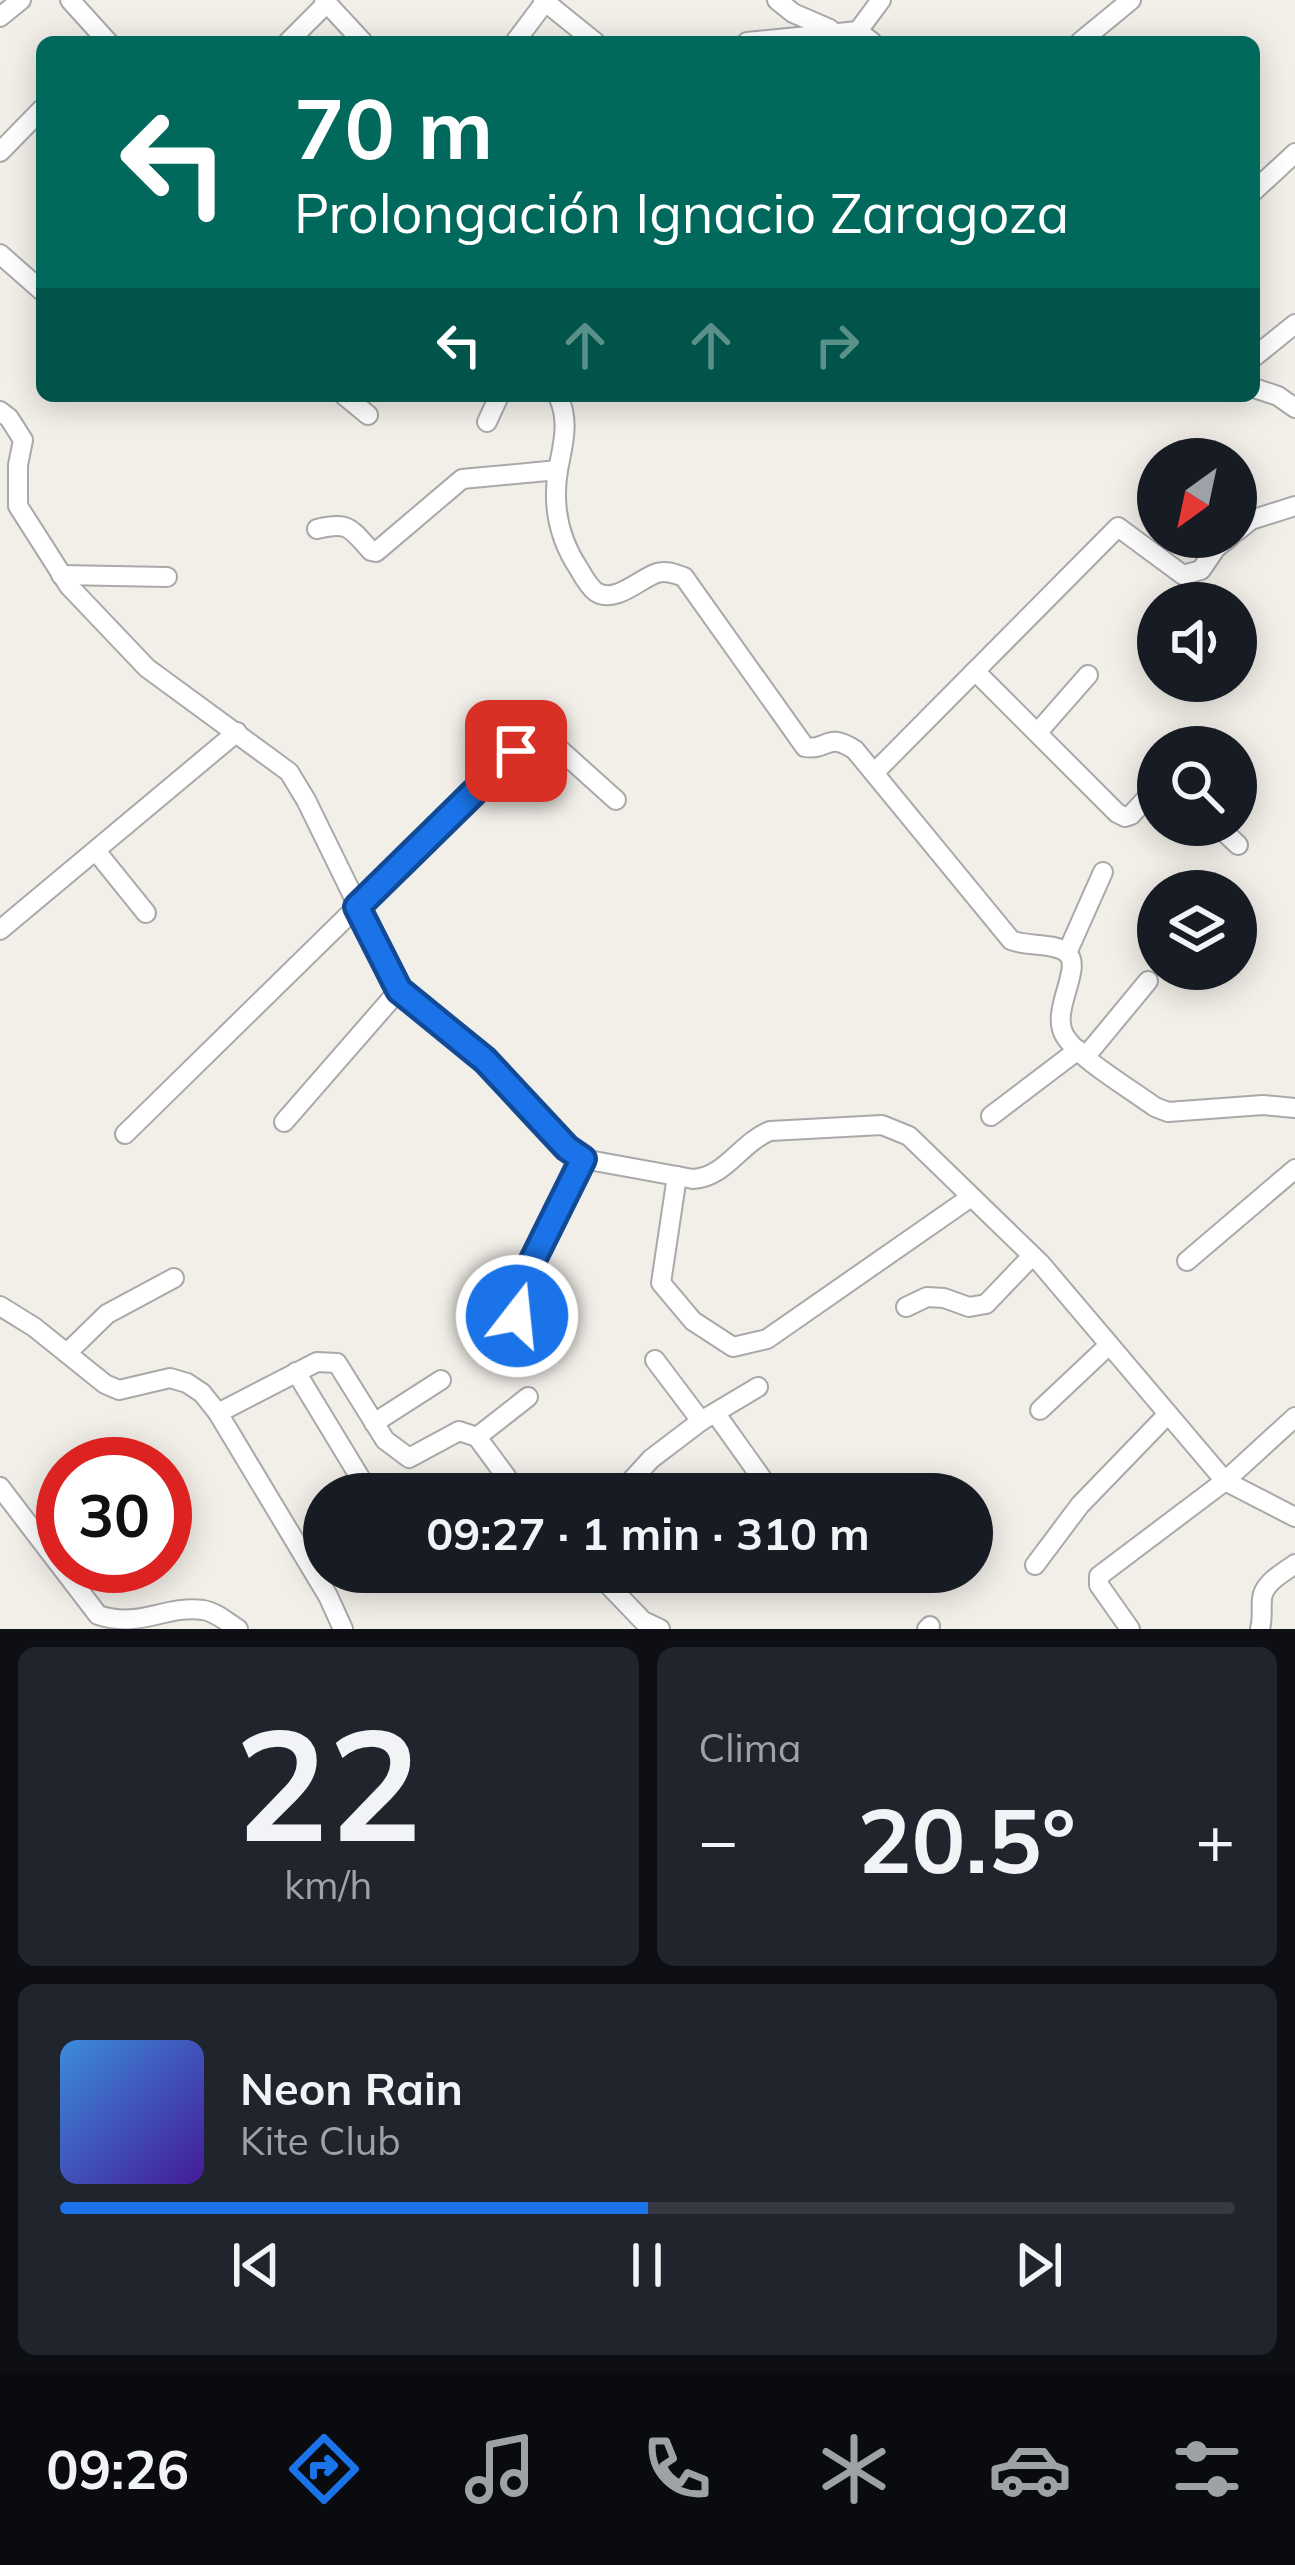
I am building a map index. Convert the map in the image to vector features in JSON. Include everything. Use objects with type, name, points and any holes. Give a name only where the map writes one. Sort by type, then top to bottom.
[{"type":"street","points":[[0,17],[21,0]]},
{"type":"street","points":[[70,0],[103,36]]},
{"type":"street","points":[[777,0],[835,31],[865,36],[881,0]]},
{"type":"street","points":[[1087,36],[1131,0]]},
{"type":"street","points":[[519,36],[544,1],[588,36]]},
{"type":"street","points":[[294,36],[325,2],[357,36]]},
{"type":"street","points":[[795,36],[835,31]]},
{"type":"street","points":[[0,152],[36,115]]},
{"type":"street","points":[[28,124],[36,135]]},
{"type":"street","points":[[1260,185],[1295,153]]},
{"type":"street","points":[[0,254],[36,286]]},
{"type":"street","points":[[1260,352],[1295,324]]},
{"type":"street","points":[[1260,390],[1295,409]]},
{"type":"street","points":[[352,402],[368,415]]},
{"type":"street","points":[[487,422],[496,402]]},
{"type":"street","points":[[560,402],[566,434],[556,492],[558,526],[595,591],[619,593],[659,572],[684,577],[805,747],[840,741],[855,750],[1011,940],[1066,953],[1071,973],[1060,1012],[1065,1036],[1155,1107],[1168,1112],[1263,1105],[1295,1108]]},
{"type":"street","points":[[0,411],[23,440],[18,506],[61,575],[147,668],[289,772],[399,990],[485,1060],[567,1148],[583,1159],[693,1180],[721,1171],[755,1137],[770,1131],[882,1125],[909,1136],[1032,1256],[1225,1481],[1295,1517]]},
{"type":"street","points":[[317,529],[343,524],[376,552],[462,479],[558,470]]},
{"type":"street","points":[[0,518],[18,506]]},
{"type":"street","points":[[1257,518],[1295,506]]},
{"type":"street","points":[[874,773],[1118,527],[1137,541]]},
{"type":"street","points":[[1160,558],[1183,575],[1201,570],[1209,558]]},
{"type":"street","points":[[61,575],[167,577]]},
{"type":"street","points":[[975,671],[1125,817],[1137,809]]},
{"type":"street","points":[[1038,731],[1088,675]]},
{"type":"street","points":[[0,930],[237,732]]},
{"type":"street","points":[[125,1134],[516,751],[524,737],[539,733],[616,800]]},
{"type":"street","points":[[96,850],[146,914]]},
{"type":"street","points":[[1066,953],[1103,872]]},
{"type":"street","points":[[284,1122],[399,990]]},
{"type":"street","points":[[991,1116],[1082,1053],[1140,990]]},
{"type":"street","points":[[517,1316],[518,1290],[583,1159]]},
{"type":"street","points":[[1187,1261],[1295,1169]]},
{"type":"street","points":[[677,1176],[661,1283],[693,1321],[734,1347],[767,1339],[971,1196]]},
{"type":"street","points":[[906,1307],[927,1297],[969,1306],[986,1304],[1032,1256]]},
{"type":"street","points":[[67,1353],[107,1314],[174,1278]]},
{"type":"street","points":[[0,1306],[105,1384],[119,1390],[170,1378],[202,1393],[328,1596],[343,1629]]},
{"type":"street","points":[[1040,1410],[1109,1345]]},
{"type":"street","points":[[655,1360],[755,1473]]},
{"type":"street","points":[[218,1413],[317,1362],[338,1363],[385,1440],[409,1458],[459,1431],[477,1437],[504,1473]]},
{"type":"street","points":[[296,1372],[358,1473]]},
{"type":"street","points":[[374,1423],[441,1380]]},
{"type":"street","points":[[638,1473],[708,1417],[758,1387]]},
{"type":"street","points":[[477,1437],[528,1397]]},
{"type":"street","points":[[1035,1565],[1080,1504],[1168,1414]]},
{"type":"street","points":[[1130,1629],[1099,1585],[1099,1576],[1225,1481],[1295,1417]]},
{"type":"street","points":[[0,1487],[98,1615],[110,1623],[144,1627],[199,1609],[238,1629]]},
{"type":"street","points":[[1260,1629],[1261,1597],[1268,1584],[1295,1564]]},
{"type":"street","points":[[616,1593],[647,1626]]},
{"type":"route","points":[[516,751],[357,907],[399,990],[485,1060],[567,1148],[583,1159],[518,1290],[517,1316]]}]
